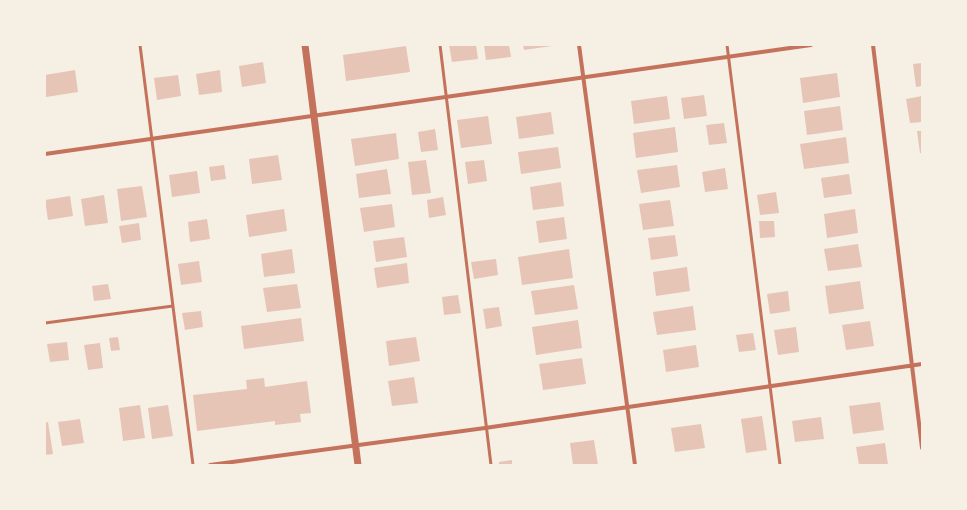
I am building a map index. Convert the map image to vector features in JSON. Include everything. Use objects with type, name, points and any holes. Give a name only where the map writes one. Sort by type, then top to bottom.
[{"type":"street","points":[[305,45],[358,465]]},
{"type":"street","points":[[579,45],[635,465]]},
{"type":"street","points":[[45,154],[811,45]]},
{"type":"street","points":[[873,45],[922,448]]},
{"type":"street","points":[[210,465],[486,428],[922,364]]},
{"type":"lane","points":[[140,45],[193,465]]},
{"type":"lane","points":[[440,45],[491,465]]},
{"type":"lane","points":[[727,45],[780,465]]},
{"type":"lane","points":[[45,323],[173,306]]},
{"type":"building","points":[[449,45],[476,45],[478,59],[452,62]]},
{"type":"building","points":[[484,45],[509,45],[511,57],[486,60]]},
{"type":"building","points":[[523,45],[552,45],[552,46],[524,50]]},
{"type":"building","points":[[406,46],[410,72],[346,81],[343,55]]},
{"type":"building","points":[[263,62],[266,83],[242,87],[239,66]]},
{"type":"building","points":[[922,63],[922,86],[916,87],[913,64]]},
{"type":"building","points":[[75,70],[78,92],[46,97],[45,75]]},
{"type":"building","points":[[220,70],[222,92],[199,95],[196,74]]},
{"type":"building","points":[[837,73],[840,97],[803,103],[800,78]]},
{"type":"building","points":[[178,75],[181,96],[157,100],[154,78]]},
{"type":"building","points":[[704,95],[707,116],[684,119],[681,98]]},
{"type":"building","points":[[667,96],[670,119],[634,124],[631,101]]},
{"type":"building","points":[[922,96],[922,122],[910,123],[906,99]]},
{"type":"building","points":[[840,106],[843,130],[807,135],[804,111]]},
{"type":"building","points":[[551,112],[554,134],[519,139],[516,117]]},
{"type":"building","points":[[488,116],[492,144],[461,148],[457,120]]},
{"type":"building","points":[[724,123],[727,143],[709,145],[706,125]]},
{"type":"building","points":[[675,127],[678,152],[636,158],[633,133]]},
{"type":"building","points":[[435,129],[438,150],[421,152],[418,132]]},
{"type":"building","points":[[917,131],[922,131],[922,153],[920,153]]},
{"type":"building","points":[[396,133],[399,159],[355,166],[351,139]]},
{"type":"building","points":[[846,137],[849,163],[804,169],[800,144]]},
{"type":"building","points":[[558,147],[561,168],[521,174],[518,152]]},
{"type":"building","points":[[278,155],[282,180],[252,184],[249,159]]},
{"type":"building","points":[[426,160],[431,193],[412,195],[408,162]]},
{"type":"building","points":[[484,160],[487,181],[468,184],[465,162]]},
{"type":"building","points":[[224,165],[226,179],[211,181],[209,167]]},
{"type":"building","points":[[677,165],[680,187],[641,193],[637,170]]},
{"type":"building","points":[[725,168],[728,189],[705,192],[702,172]]},
{"type":"building","points":[[387,169],[391,194],[359,198],[356,174]]},
{"type":"building","points":[[197,171],[200,193],[172,197],[169,175]]},
{"type":"building","points":[[849,174],[852,194],[824,198],[821,178]]},
{"type":"building","points":[[561,182],[564,206],[533,210],[530,187]]},
{"type":"building","points":[[142,186],[147,217],[121,221],[117,189]]},
{"type":"building","points":[[776,192],[779,213],[760,215],[757,195]]},
{"type":"building","points":[[104,195],[108,223],[85,226],[81,199]]},
{"type":"building","points":[[70,196],[73,216],[48,220],[45,200]]},
{"type":"building","points":[[443,197],[446,215],[429,218],[427,200]]},
{"type":"building","points":[[670,200],[674,226],[643,230],[639,204]]},
{"type":"building","points":[[392,204],[395,227],[364,232],[360,208]]},
{"type":"building","points":[[284,209],[287,231],[249,237],[246,215]]},
{"type":"building","points":[[855,209],[858,233],[827,238],[824,214]]},
{"type":"building","points":[[564,217],[567,239],[539,243],[536,221]]},
{"type":"building","points":[[207,219],[210,239],[190,242],[188,222]]},
{"type":"building","points":[[759,221],[774,221],[775,237],[760,238]]},
{"type":"building","points":[[139,223],[141,240],[122,243],[119,226]]},
{"type":"building","points":[[675,235],[678,256],[651,260],[648,238]]},
{"type":"building","points":[[404,237],[407,257],[376,262],[373,241]]},
{"type":"building","points":[[858,244],[862,267],[828,271],[824,249]]},
{"type":"building","points":[[292,249],[295,273],[264,277],[261,254]]},
{"type":"building","points":[[569,249],[573,278],[522,285],[518,257]]},
{"type":"building","points":[[496,259],[498,275],[474,279],[471,262]]},
{"type":"building","points":[[199,261],[202,282],[181,285],[178,264]]},
{"type":"building","points":[[407,263],[409,283],[377,288],[374,268]]},
{"type":"building","points":[[687,267],[690,291],[656,296],[653,272]]},
{"type":"building","points":[[860,281],[864,309],[829,314],[825,286]]},
{"type":"building","points":[[108,284],[111,299],[94,301],[92,286]]},
{"type":"building","points":[[297,284],[301,308],[267,312],[263,288]]},
{"type":"building","points":[[574,285],[578,309],[535,315],[531,291]]},
{"type":"building","points":[[788,291],[790,311],[770,314],[767,294]]},
{"type":"building","points":[[458,295],[461,313],[444,315],[442,297]]},
{"type":"building","points":[[693,306],[696,330],[657,335],[653,312]]},
{"type":"building","points":[[499,307],[502,326],[486,329],[483,309]]},
{"type":"building","points":[[201,311],[203,327],[185,330],[182,313]]},
{"type":"building","points":[[301,318],[304,341],[244,349],[241,326]]},
{"type":"building","points":[[578,320],[582,348],[536,355],[532,327]]},
{"type":"building","points":[[870,321],[874,346],[846,350],[842,325]]},
{"type":"building","points":[[796,327],[799,352],[778,355],[774,330]]},
{"type":"building","points":[[753,333],[756,350],[739,352],[736,335]]},
{"type":"building","points":[[118,337],[120,350],[111,351],[109,338]]},
{"type":"building","points":[[416,337],[420,361],[389,366],[386,341]]},
{"type":"building","points":[[67,342],[69,360],[50,362],[47,344]]},
{"type":"building","points":[[100,343],[103,368],[88,370],[84,345]]},
{"type":"building","points":[[696,345],[699,367],[666,372],[663,350]]},
{"type":"building","points":[[582,358],[586,384],[543,390],[539,364]]},
{"type":"building","points":[[414,377],[418,403],[392,406],[388,381]]},
{"type":"building","points":[[264,378],[265,387],[307,381],[311,413],[300,414],[301,422],[275,425],[275,421],[197,431],[193,395],[247,389],[246,380]]},
{"type":"building","points":[[880,402],[884,430],[853,434],[849,406]]},
{"type":"building","points":[[140,405],[145,438],[123,441],[119,408]]},
{"type":"building","points":[[168,405],[173,436],[152,439],[148,408]]},
{"type":"building","points":[[762,416],[767,450],[746,453],[741,419]]},
{"type":"building","points":[[821,417],[824,439],[795,442],[792,421]]},
{"type":"building","points":[[80,419],[84,443],[62,446],[58,422]]},
{"type":"building","points":[[48,422],[53,454],[45,455],[45,423]]},
{"type":"building","points":[[701,424],[705,448],[675,452],[671,428]]},
{"type":"building","points":[[594,440],[598,465],[573,465],[570,443]]},
{"type":"building","points":[[885,443],[888,465],[859,465],[856,447]]},
{"type":"building","points":[[512,460],[512,465],[499,465],[499,462]]}]
